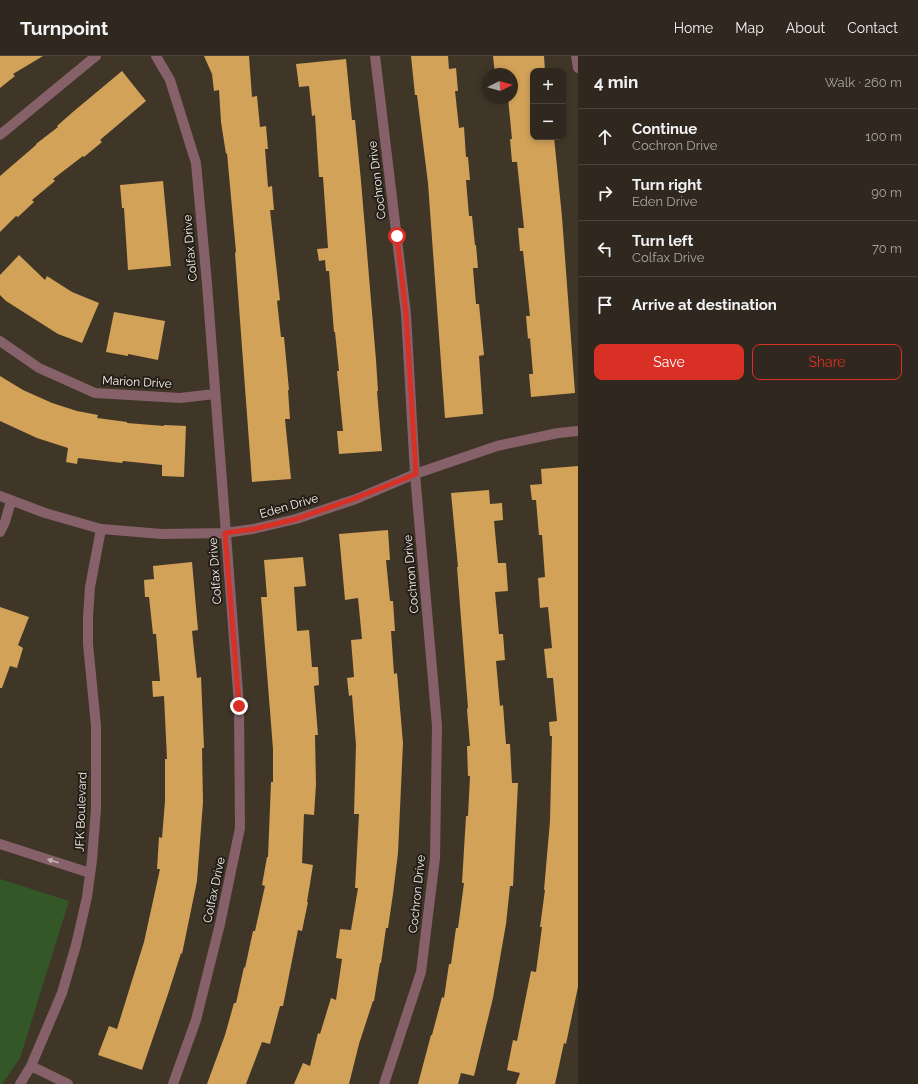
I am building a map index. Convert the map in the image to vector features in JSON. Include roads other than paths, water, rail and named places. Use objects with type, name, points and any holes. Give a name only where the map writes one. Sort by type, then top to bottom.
[{"type":"street","points":[[0,135],[96,56]]},
{"type":"street","name":"Colfax Drive","points":[[156,56],[170,80],[196,163],[239,706],[240,828],[220,924],[196,1020],[174,1084]]},
{"type":"street","name":"Cochron Drive","points":[[375,56],[406,314],[416,474],[437,726],[435,858],[422,972],[384,1084]]},
{"type":"street","points":[[576,56],[578,68]]},
{"type":"street","name":"Marion Drive","points":[[0,341],[39,368],[95,393],[180,398],[215,394]]},
{"type":"street","name":"Eden Drive","points":[[0,496],[45,513],[101,529],[162,534],[225,533],[254,529],[296,519],[356,498],[416,474],[497,446],[558,433],[578,431]]},
{"type":"street","points":[[0,532],[5,522],[11,501]]},
{"type":"street","name":"JFK Boulevard","points":[[20,1084],[31,1066],[62,993],[76,945],[90,873],[96,809],[96,726],[88,644],[88,617],[90,587],[101,529]]},
{"type":"street","points":[[0,844],[90,873]]},
{"type":"street","points":[[31,1066],[68,1084]]}]
